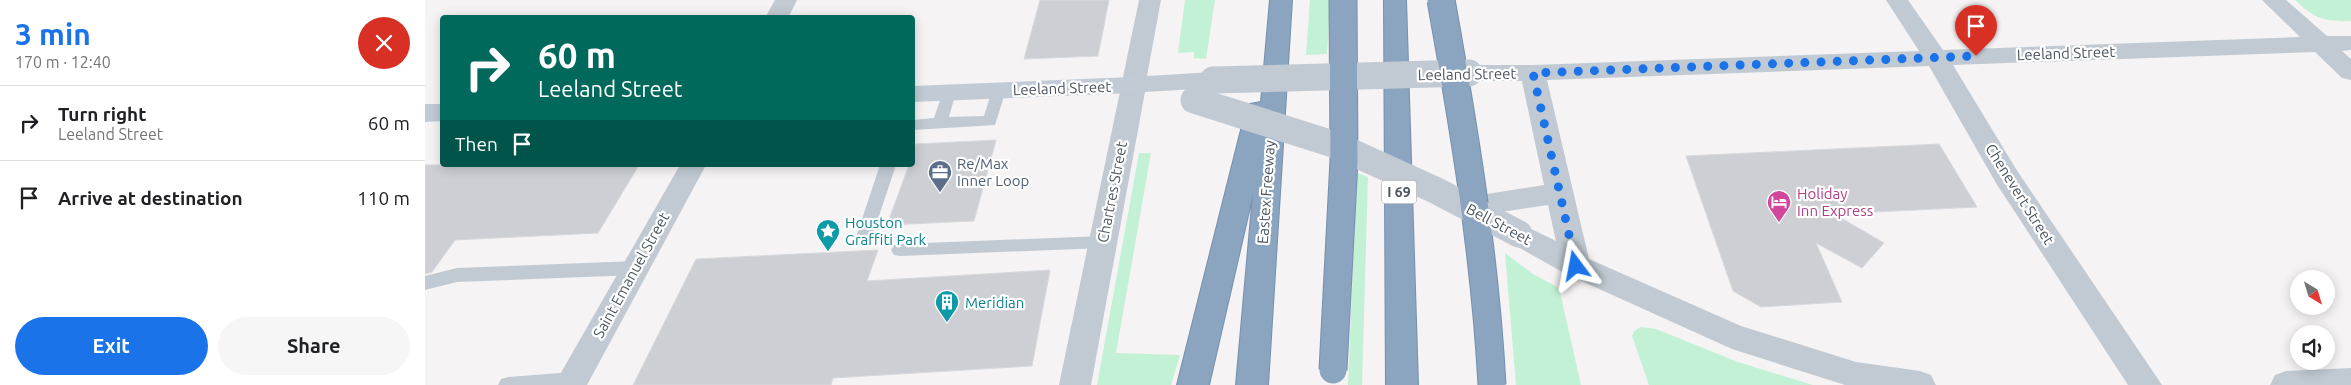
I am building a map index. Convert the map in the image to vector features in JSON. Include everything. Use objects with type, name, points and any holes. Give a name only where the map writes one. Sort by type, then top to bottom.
[{"type":"highway","name":"Eastex Freeway","points":[[1252,385],[1281,0]]},
{"type":"highway","points":[[1333,378],[1344,160],[1343,0]]},
{"type":"highway","name":"I 69","points":[[1395,0],[1402,385]]},
{"type":"highway","points":[[1441,0],[1468,152],[1488,313],[1492,385]]},
{"type":"highway","points":[[1193,385],[1278,28]]},
{"type":"main road","name":"Leeland Street","points":[[915,94],[1132,86]]},
{"type":"main road","points":[[425,113],[440,112]]},
{"type":"street","points":[[778,15],[786,0]]},
{"type":"street","name":"Chartres Street","points":[[1075,385],[1149,0]]},
{"type":"street","name":"Chenevert Street","points":[[1897,0],[1973,114],[2007,176],[2146,385]]},
{"type":"street","points":[[2273,0],[2351,72]]},
{"type":"street","name":"Leeland Street","points":[[1132,86],[1213,80],[1533,73],[2351,43]]},
{"type":"street","points":[[1533,73],[1576,266]]},
{"type":"street","name":"Bell Street","points":[[1132,86],[1194,100],[1336,145],[1468,207],[1576,266],[1732,336],[1857,375],[1920,385]]},
{"type":"street","name":"Saint Emanuel Street","points":[[571,382],[692,167]]},
{"type":"street","points":[[1468,207],[1560,193]]},
{"type":"street","points":[[2286,385],[2351,382]]},
{"type":"lane","points":[[915,125],[940,122],[990,121],[999,90]]},
{"type":"lane","points":[[940,122],[949,92]]},
{"type":"lane","points":[[865,234],[887,167]]},
{"type":"lane","points":[[900,250],[1102,242]]},
{"type":"lane","points":[[425,283],[457,275],[636,268]]},
{"type":"lane","points":[[509,385],[571,382]]},
{"type":"green space","points":[[1185,0],[1215,0],[1206,59],[1194,58],[1194,52],[1178,53]]},
{"type":"green space","points":[[1310,0],[1330,0],[1327,54],[1306,55]]},
{"type":"green space","points":[[2295,0],[2351,0],[2351,21],[2334,21],[2320,18]]},
{"type":"green space","points":[[1139,153],[1151,153],[1116,353],[1180,355],[1171,385],[1097,385]]},
{"type":"green space","points":[[1357,173],[1368,177],[1362,385],[1348,385]]},
{"type":"green space","points":[[1505,253],[1533,274],[1559,288],[1581,385],[1516,385]]},
{"type":"green space","points":[[1641,327],[1656,329],[1738,362],[1813,385],[1649,385],[1632,336],[1634,331]]},
{"type":"building","points":[[1040,0],[1109,0],[1098,56],[1024,59]]},
{"type":"building","name":"Re/Max Inner Loop","points":[[996,140],[974,221],[887,225],[908,167],[915,167],[916,144]]},
{"type":"building","name":"Holiday Inn Express","points":[[1939,144],[1977,207],[1834,214],[1884,243],[1862,268],[1816,243],[1842,302],[1761,307],[1733,291],[1686,156]]},
{"type":"building","points":[[425,165],[440,165],[440,167],[638,167],[598,233],[455,240],[432,272],[425,274]]},
{"type":"building","points":[[878,250],[867,281],[1050,270],[1032,366],[833,378],[831,385],[633,385],[696,259]]},
{"type":"place","name":"Re/Max Inner Loop","points":[[940,193]]},
{"type":"place","name":"Holiday Inn Express","points":[[1779,223]]},
{"type":"place","name":"Houston Graffiti Park","points":[[828,252]]},
{"type":"place","name":"Meridian","points":[[947,323]]},
{"type":"route","points":[[1576,266],[1533,73],[1976,56]]}]
